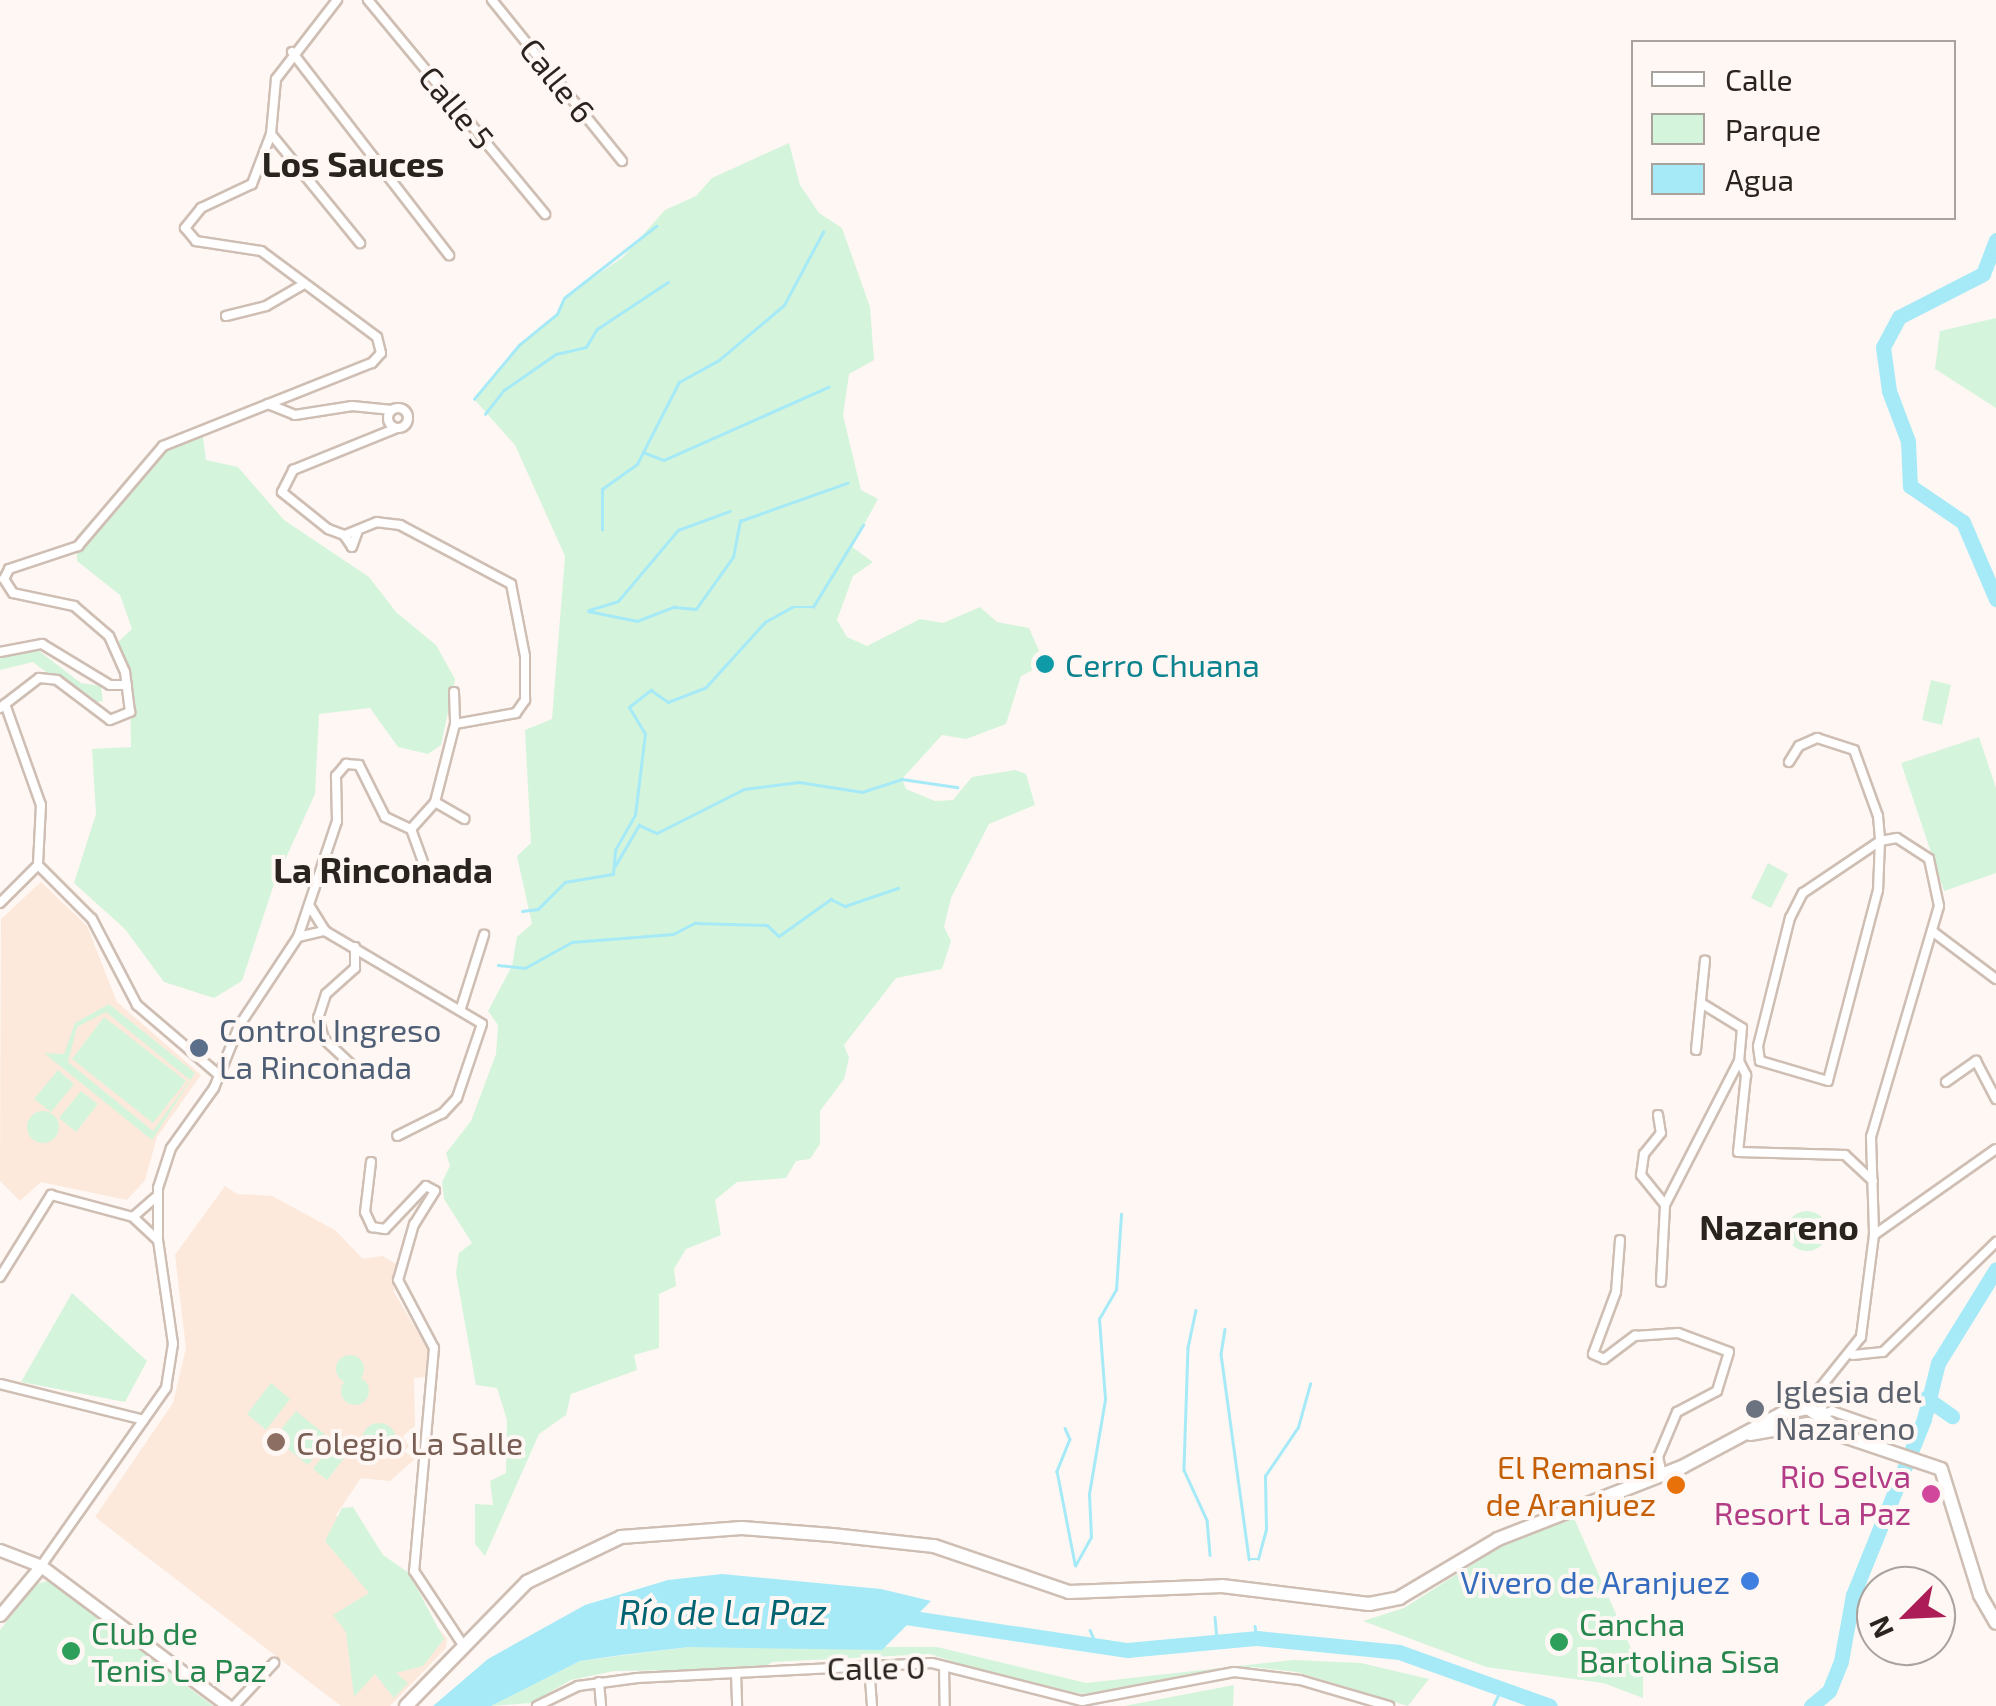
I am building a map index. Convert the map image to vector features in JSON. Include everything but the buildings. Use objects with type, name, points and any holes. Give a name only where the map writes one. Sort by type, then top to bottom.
[{"type":"main road","points":[[406,1706],[516,1592],[565,1559],[620,1536],[712,1528],[934,1546],[1086,1594],[1222,1586],[1368,1604],[1399,1598],[1498,1539],[1662,1475],[1743,1436],[1760,1423],[1809,1416],[1930,1464],[1948,1476],[1971,1570],[1996,1623]]},
{"type":"main road","points":[[0,1550],[42,1566],[231,1706]]},
{"type":"main road","points":[[0,1615],[42,1566]]},
{"type":"street","points":[[0,903],[38,865],[42,805],[3,706],[24,684],[48,678],[117,722],[130,712],[127,685],[108,636],[88,616],[61,601],[12,593],[5,574],[14,564],[78,546],[110,516],[152,454],[372,362],[381,352],[377,338],[261,251],[196,241],[185,228],[201,208],[252,184],[270,134],[268,106],[292,52],[337,0]]},
{"type":"street","name":"Calle 5","points":[[368,0],[545,214]]},
{"type":"street","name":"Calle 6","points":[[492,0],[622,160]]},
{"type":"street","points":[[292,52],[449,255]]},
{"type":"street","points":[[270,134],[360,242]]},
{"type":"street","points":[[226,316],[266,306],[304,284]]},
{"type":"street","points":[[268,404],[294,415],[380,405],[390,421],[283,480],[290,503],[344,535],[352,547],[356,533],[377,522],[400,525],[516,591],[526,656],[522,707],[455,724]]},
{"type":"street","points":[[0,652],[42,644],[110,685],[127,685]]},
{"type":"street","points":[[411,829],[435,802],[455,724],[454,692]]},
{"type":"street","points":[[1788,762],[1799,746],[1817,738],[1854,750],[1871,787],[1880,840],[1878,890],[1828,1081],[1757,1058],[1796,903],[1880,840],[1904,838],[1929,859],[1939,906],[1871,1137],[1874,1235],[1866,1314],[1853,1355],[1832,1378],[1809,1416]]},
{"type":"street","points":[[42,1566],[166,1388],[173,1363],[156,1197],[171,1148],[220,1076],[240,1026],[298,937],[337,822],[336,776],[346,764],[365,772],[392,824],[411,829]]},
{"type":"street","points":[[435,802],[465,819]]},
{"type":"street","points":[[411,829],[423,862]]},
{"type":"street","points":[[38,865],[92,918],[137,1005],[220,1076]]},
{"type":"street","points":[[309,905],[325,931],[460,1008],[484,1028],[473,1065],[443,1114],[397,1136]]},
{"type":"street","points":[[298,937],[325,931]]},
{"type":"street","points":[[1932,931],[1996,979]]},
{"type":"street","points":[[460,1008],[484,935]]},
{"type":"street","points":[[355,947],[356,968]]},
{"type":"street","points":[[358,1072],[324,1039],[318,1018],[326,994],[356,968],[380,960]]},
{"type":"street","points":[[1696,1050],[1706,960]]},
{"type":"street","points":[[1660,1282],[1665,1205],[1740,1062],[1742,1028],[1701,1003]]},
{"type":"street","points":[[1946,1082],[1976,1061],[1996,1098]]},
{"type":"street","points":[[1740,1062],[1746,1075],[1738,1152],[1845,1155],[1872,1181]]},
{"type":"street","points":[[1658,1115],[1661,1133],[1644,1154],[1641,1175],[1665,1205]]},
{"type":"street","points":[[1874,1235],[1996,1150]]},
{"type":"street","points":[[370,1162],[365,1212],[372,1227],[385,1229],[426,1186],[435,1191],[414,1224],[398,1280],[434,1348],[414,1571],[464,1646]]},
{"type":"street","points":[[0,1277],[52,1195],[132,1217],[158,1240]]},
{"type":"street","points":[[132,1217],[156,1197]]},
{"type":"street","points":[[1620,1240],[1616,1292],[1593,1354],[1604,1359],[1635,1336],[1678,1334],[1730,1352],[1717,1391],[1676,1412],[1658,1458],[1662,1475]]},
{"type":"street","points":[[1853,1355],[1883,1352],[1996,1242]]},
{"type":"street","points":[[1809,1416],[1832,1378]]},
{"type":"street","points":[[0,1384],[144,1420]]},
{"type":"street","points":[[1809,1416],[1832,1410],[1888,1431]]},
{"type":"street","points":[[231,1706],[274,1662]]},
{"type":"street","points":[[869,1665],[872,1706]]},
{"type":"street","name":"Calle 0","points":[[537,1706],[600,1682],[869,1665],[944,1667],[1033,1693],[1098,1700],[1234,1672],[1300,1680],[1389,1706]]},
{"type":"street","points":[[944,1667],[945,1706]]},
{"type":"street","points":[[736,1673],[737,1706]]},
{"type":"street","points":[[600,1682],[601,1706]]},
{"type":"street","points":[[1032,1706],[1033,1693]]},
{"type":"shaded area","points":[[41,882],[87,926],[117,1002],[201,1075],[157,1137],[145,1180],[127,1200],[41,1182],[20,1201],[0,1181],[1,919]]},
{"type":"shaded area","name":"Colegio La Salle","points":[[225,1186],[237,1194],[272,1196],[335,1230],[363,1259],[383,1256],[396,1264],[394,1292],[430,1353],[424,1377],[414,1378],[415,1426],[403,1436],[409,1447],[404,1451],[415,1459],[390,1481],[361,1478],[336,1515],[447,1638],[446,1648],[390,1706],[341,1706],[95,1517],[173,1403],[186,1348],[175,1255]]},
{"type":"green space","points":[[789,143],[800,185],[819,213],[842,228],[870,307],[874,360],[849,374],[843,415],[861,490],[878,499],[852,547],[873,562],[853,576],[837,620],[847,637],[867,646],[920,619],[943,623],[980,607],[997,622],[1029,628],[1045,664],[1021,676],[1006,724],[966,739],[942,735],[902,779],[906,789],[935,801],[953,800],[972,777],[1015,770],[1026,774],[1035,805],[989,824],[951,898],[944,927],[951,941],[942,969],[896,978],[844,1045],[849,1058],[844,1079],[820,1111],[820,1144],[810,1159],[796,1161],[786,1178],[737,1182],[715,1200],[721,1235],[686,1249],[674,1269],[676,1286],[659,1294],[659,1348],[634,1355],[637,1370],[571,1394],[566,1415],[539,1434],[485,1556],[475,1544],[475,1504],[493,1505],[490,1481],[506,1473],[507,1420],[497,1388],[476,1385],[456,1273],[459,1253],[472,1243],[444,1199],[442,1182],[450,1166],[446,1153],[471,1121],[496,1054],[498,1025],[488,1011],[512,966],[517,937],[532,924],[517,856],[531,843],[525,730],[552,719],[565,556],[515,445],[474,399],[519,345],[557,315],[564,298],[623,257],[665,210],[696,196],[712,178]]},
{"type":"green space","points":[[1996,318],[1996,408],[1935,369],[1940,331]]},
{"type":"green space","points":[[202,431],[206,460],[238,467],[284,520],[369,577],[396,612],[436,645],[455,679],[441,745],[428,754],[398,747],[370,708],[319,714],[315,794],[274,884],[242,981],[214,998],[164,982],[125,929],[74,883],[96,814],[92,749],[131,747],[130,689],[118,642],[132,629],[120,595],[77,561],[76,537],[157,446]]},
{"type":"green space","points":[[35,648],[81,683],[101,686],[103,701],[87,704],[33,662],[0,670],[0,651]]},
{"type":"green space","points":[[1931,680],[1951,685],[1942,725],[1922,720]]},
{"type":"green space","points":[[1979,737],[1996,788],[1996,873],[1944,891],[1901,763]]},
{"type":"green space","points":[[1768,863],[1788,874],[1771,908],[1751,898]]},
{"type":"green space","points":[[109,1004],[195,1073],[152,1140],[44,1053],[64,1054],[75,1023]],"holes":[[[106,1012],[190,1080],[153,1131],[68,1062],[77,1027]]]},
{"type":"green space","points":[[104,1017],[186,1081],[153,1123],[72,1059]]},
{"type":"green space","points":[[58,1070],[74,1084],[51,1112],[34,1099]]},
{"type":"green space","points":[[81,1091],[98,1104],[76,1132],[59,1118]]},
{"type":"green space","points":[[43,1111],[54,1116],[59,1127],[54,1138],[43,1143],[32,1138],[27,1127],[32,1116]]},
{"type":"green space","points":[[1807,1211],[1821,1217],[1827,1231],[1821,1245],[1807,1251],[1793,1245],[1787,1231],[1793,1217]]},
{"type":"green space","points":[[72,1293],[147,1361],[125,1402],[21,1382]]},
{"type":"green space","points":[[350,1355],[360,1359],[364,1369],[360,1379],[350,1383],[340,1379],[336,1369],[340,1359]]},
{"type":"green space","points":[[355,1377],[365,1381],[369,1391],[365,1401],[355,1405],[345,1401],[341,1391],[345,1381]]},
{"type":"green space","points":[[271,1383],[290,1399],[266,1430],[247,1414]]},
{"type":"green space","points":[[296,1411],[329,1438],[308,1465],[274,1438]]},
{"type":"green space","points":[[379,1423],[391,1428],[396,1440],[391,1452],[379,1457],[367,1452],[362,1440],[367,1428]]},
{"type":"green space","points":[[334,1442],[348,1453],[327,1480],[313,1469]]},
{"type":"green space","points":[[353,1507],[383,1555],[409,1573],[444,1639],[423,1666],[396,1673],[408,1683],[394,1698],[375,1674],[354,1697],[346,1632],[333,1615],[369,1593],[325,1541],[342,1508]]},
{"type":"green space","points":[[1574,1518],[1643,1676],[1643,1698],[1603,1683],[1486,1667],[1363,1621],[1404,1608],[1503,1545]]},
{"type":"green space","name":"Club de Tenis La Paz","points":[[48,1581],[213,1706],[0,1706],[0,1630],[36,1584]]},
{"type":"green space","points":[[689,1647],[937,1647],[1086,1683],[1293,1660],[1361,1663],[1429,1679],[1408,1706],[1297,1672],[1252,1667],[1084,1694],[1031,1687],[930,1654],[772,1662],[762,1669],[614,1671],[571,1680],[531,1703],[491,1706],[580,1661]]},
{"type":"green space","points":[[1234,1685],[1233,1706],[1124,1706]]},
{"type":"water","name":"Río de La Paz","points":[[722,1574],[881,1589],[931,1601],[882,1650],[689,1647],[622,1655],[580,1661],[491,1706],[433,1706],[488,1659],[585,1605],[668,1580]]},
{"type":"waterway","points":[[474,399],[519,345],[557,314],[564,298],[656,226]]},
{"type":"waterway","points":[[602,530],[602,489],[637,464],[679,382],[719,360],[784,305],[823,232]]},
{"type":"waterway","name":"Río de La Paz","points":[[1996,240],[1983,274],[1899,317],[1883,347],[1889,391],[1908,441],[1910,486],[1963,522],[1996,599]]},
{"type":"waterway","points":[[485,414],[504,390],[556,354],[586,347],[597,329],[668,282]]},
{"type":"waterway","points":[[643,452],[664,460],[828,387]]},
{"type":"waterway","points":[[588,611],[637,621],[674,607],[696,609],[733,557],[740,521],[847,483]]},
{"type":"waterway","points":[[589,610],[618,601],[678,530],[730,511]]},
{"type":"waterway","points":[[522,911],[538,909],[565,882],[613,874],[615,850],[635,815],[645,734],[629,707],[651,690],[668,702],[705,688],[765,622],[792,607],[813,607],[863,525]]},
{"type":"waterway","points":[[615,866],[639,825],[657,833],[744,789],[799,782],[862,792],[902,779],[957,787]]},
{"type":"waterway","points":[[498,965],[525,968],[572,942],[673,934],[695,923],[767,925],[779,936],[831,899],[845,906],[898,888]]},
{"type":"waterway","points":[[1075,1566],[1091,1537],[1089,1494],[1105,1399],[1099,1319],[1116,1290],[1121,1214]]},
{"type":"waterway","name":"Río de La Paz","points":[[1811,1706],[1829,1691],[1841,1661],[1853,1595],[1924,1419],[1938,1363],[1996,1269]]},
{"type":"waterway","points":[[1196,1310],[1188,1347],[1184,1470],[1207,1520],[1210,1555]]},
{"type":"waterway","points":[[1225,1329],[1221,1354],[1249,1559],[1258,1559],[1266,1530],[1265,1476],[1298,1427],[1310,1384]]},
{"type":"waterway","points":[[1926,1398],[1952,1416]]},
{"type":"waterway","points":[[1065,1428],[1070,1439],[1057,1471],[1075,1564]]},
{"type":"waterway","name":"Río de La Paz","points":[[899,1616],[1127,1650],[1257,1638],[1399,1652],[1550,1706]]},
{"type":"waterway","points":[[1215,1617],[1217,1642]]},
{"type":"waterway","points":[[1255,1626],[1257,1638]]},
{"type":"waterway","points":[[1090,1630],[1097,1646]]},
{"type":"waterway","points":[[1493,1706],[1502,1687]]},
{"type":"place","name":"Cerro Chuana","points":[[1045,664]]},
{"type":"place","name":"Control Ingreso La Rinconada","points":[[199,1048]]},
{"type":"place","name":"Iglesia del Nazareno","points":[[1755,1409]]},
{"type":"place","name":"Colegio La Salle","points":[[276,1442]]},
{"type":"place","name":"El Remansi de Aranjuez","points":[[1676,1485]]},
{"type":"place","name":"Rio Selva Resort La Paz","points":[[1931,1494]]},
{"type":"place","name":"Vivero de Aranjuez","points":[[1750,1581]]},
{"type":"place","name":"Cancha Bartolina Sisa","points":[[1559,1642]]},
{"type":"place","name":"Club de Tenis La Paz","points":[[71,1651]]},
{"type":"district","name":"Los Sauces","points":[[353,163]]},
{"type":"district","name":"La Rinconada","points":[[383,869]]},
{"type":"district","name":"Nazareno","points":[[1779,1226]]}]
